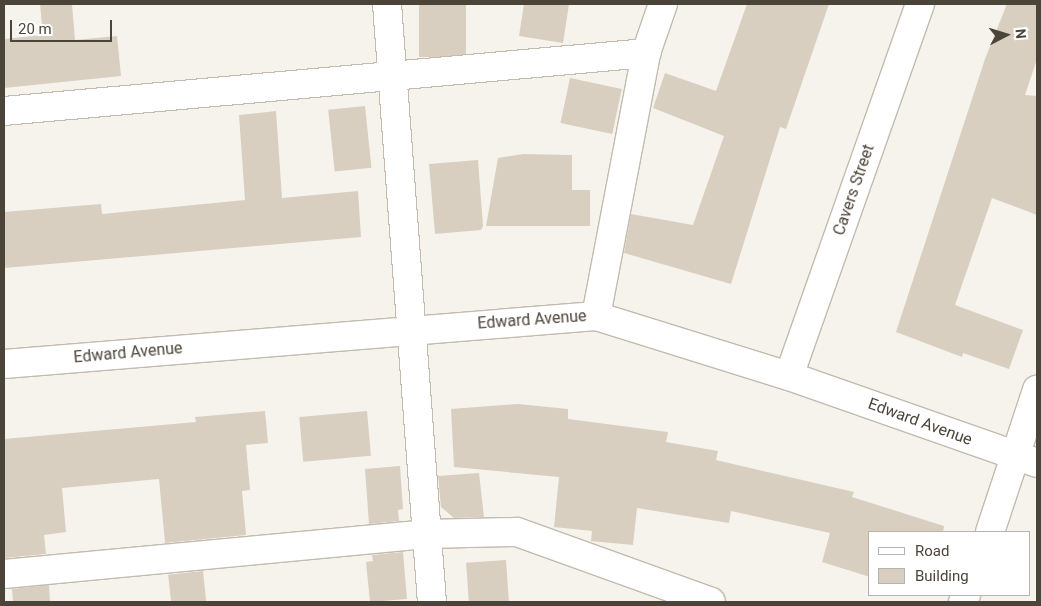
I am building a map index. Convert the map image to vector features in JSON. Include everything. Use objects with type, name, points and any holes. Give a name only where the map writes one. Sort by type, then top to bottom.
[{"type":"street","points":[[387,4],[432,602]]},
{"type":"street","points":[[596,316],[646,53],[663,4]]},
{"type":"street","name":"Cavers Street","points":[[790,376],[920,4]]},
{"type":"street","points":[[4,111],[646,53]]},
{"type":"street","name":"Edward Avenue","points":[[4,364],[412,328],[596,316],[790,376],[1027,460]]},
{"type":"street","points":[[991,531],[1027,460],[1037,390]]},
{"type":"street","points":[[4,574],[426,534],[518,532],[711,602]]},
{"type":"building","points":[[40,4],[72,4],[75,40],[117,36],[121,76],[4,88],[4,39],[43,35]]},
{"type":"building","points":[[419,4],[466,4],[466,57],[419,57]]},
{"type":"building","points":[[524,4],[569,4],[563,43],[519,36]]},
{"type":"building","points":[[747,4],[829,4],[786,129],[780,127],[731,284],[624,253],[631,214],[693,225],[724,136],[653,108],[665,73],[716,91]]},
{"type":"building","points":[[1007,4],[1037,4],[1037,59],[1025,95],[1037,96],[1037,215],[992,198],[955,305],[1023,330],[1009,369],[963,353],[962,357],[896,332],[985,59]]},
{"type":"building","points":[[570,78],[622,89],[612,134],[560,123]]},
{"type":"building","points":[[365,106],[371,168],[335,172],[328,110]]},
{"type":"building","points":[[276,111],[282,198],[358,191],[361,237],[4,268],[4,212],[101,204],[102,214],[245,200],[239,115]]},
{"type":"building","points":[[523,154],[572,155],[572,190],[590,190],[590,226],[486,226],[498,158]]},
{"type":"building","points":[[478,160],[483,226],[481,230],[435,234],[429,164]]},
{"type":"building","points":[[518,404],[568,409],[568,419],[668,432],[666,442],[718,451],[716,460],[854,492],[852,497],[944,526],[943,531],[868,531],[868,576],[822,562],[830,533],[731,511],[729,523],[637,508],[633,545],[591,541],[592,531],[554,527],[559,477],[454,467],[451,409]]},
{"type":"building","points":[[265,411],[268,443],[246,445],[250,490],[242,491],[246,535],[165,543],[159,479],[62,488],[66,532],[44,535],[46,554],[4,558],[4,439],[196,422],[195,417]]},
{"type":"building","points":[[367,411],[371,456],[303,462],[299,417]]},
{"type":"building","points":[[400,466],[403,509],[398,510],[399,521],[369,524],[365,469]]},
{"type":"building","points":[[479,473],[484,517],[454,518],[441,507],[438,476]]},
{"type":"building","points":[[403,552],[407,599],[370,602],[366,562],[373,561],[372,555]]},
{"type":"building","points":[[506,560],[509,601],[469,602],[466,563]]},
{"type":"building","points":[[203,571],[206,602],[171,602],[168,575]]},
{"type":"building","points":[[49,585],[50,602],[13,602],[12,589]]}]
